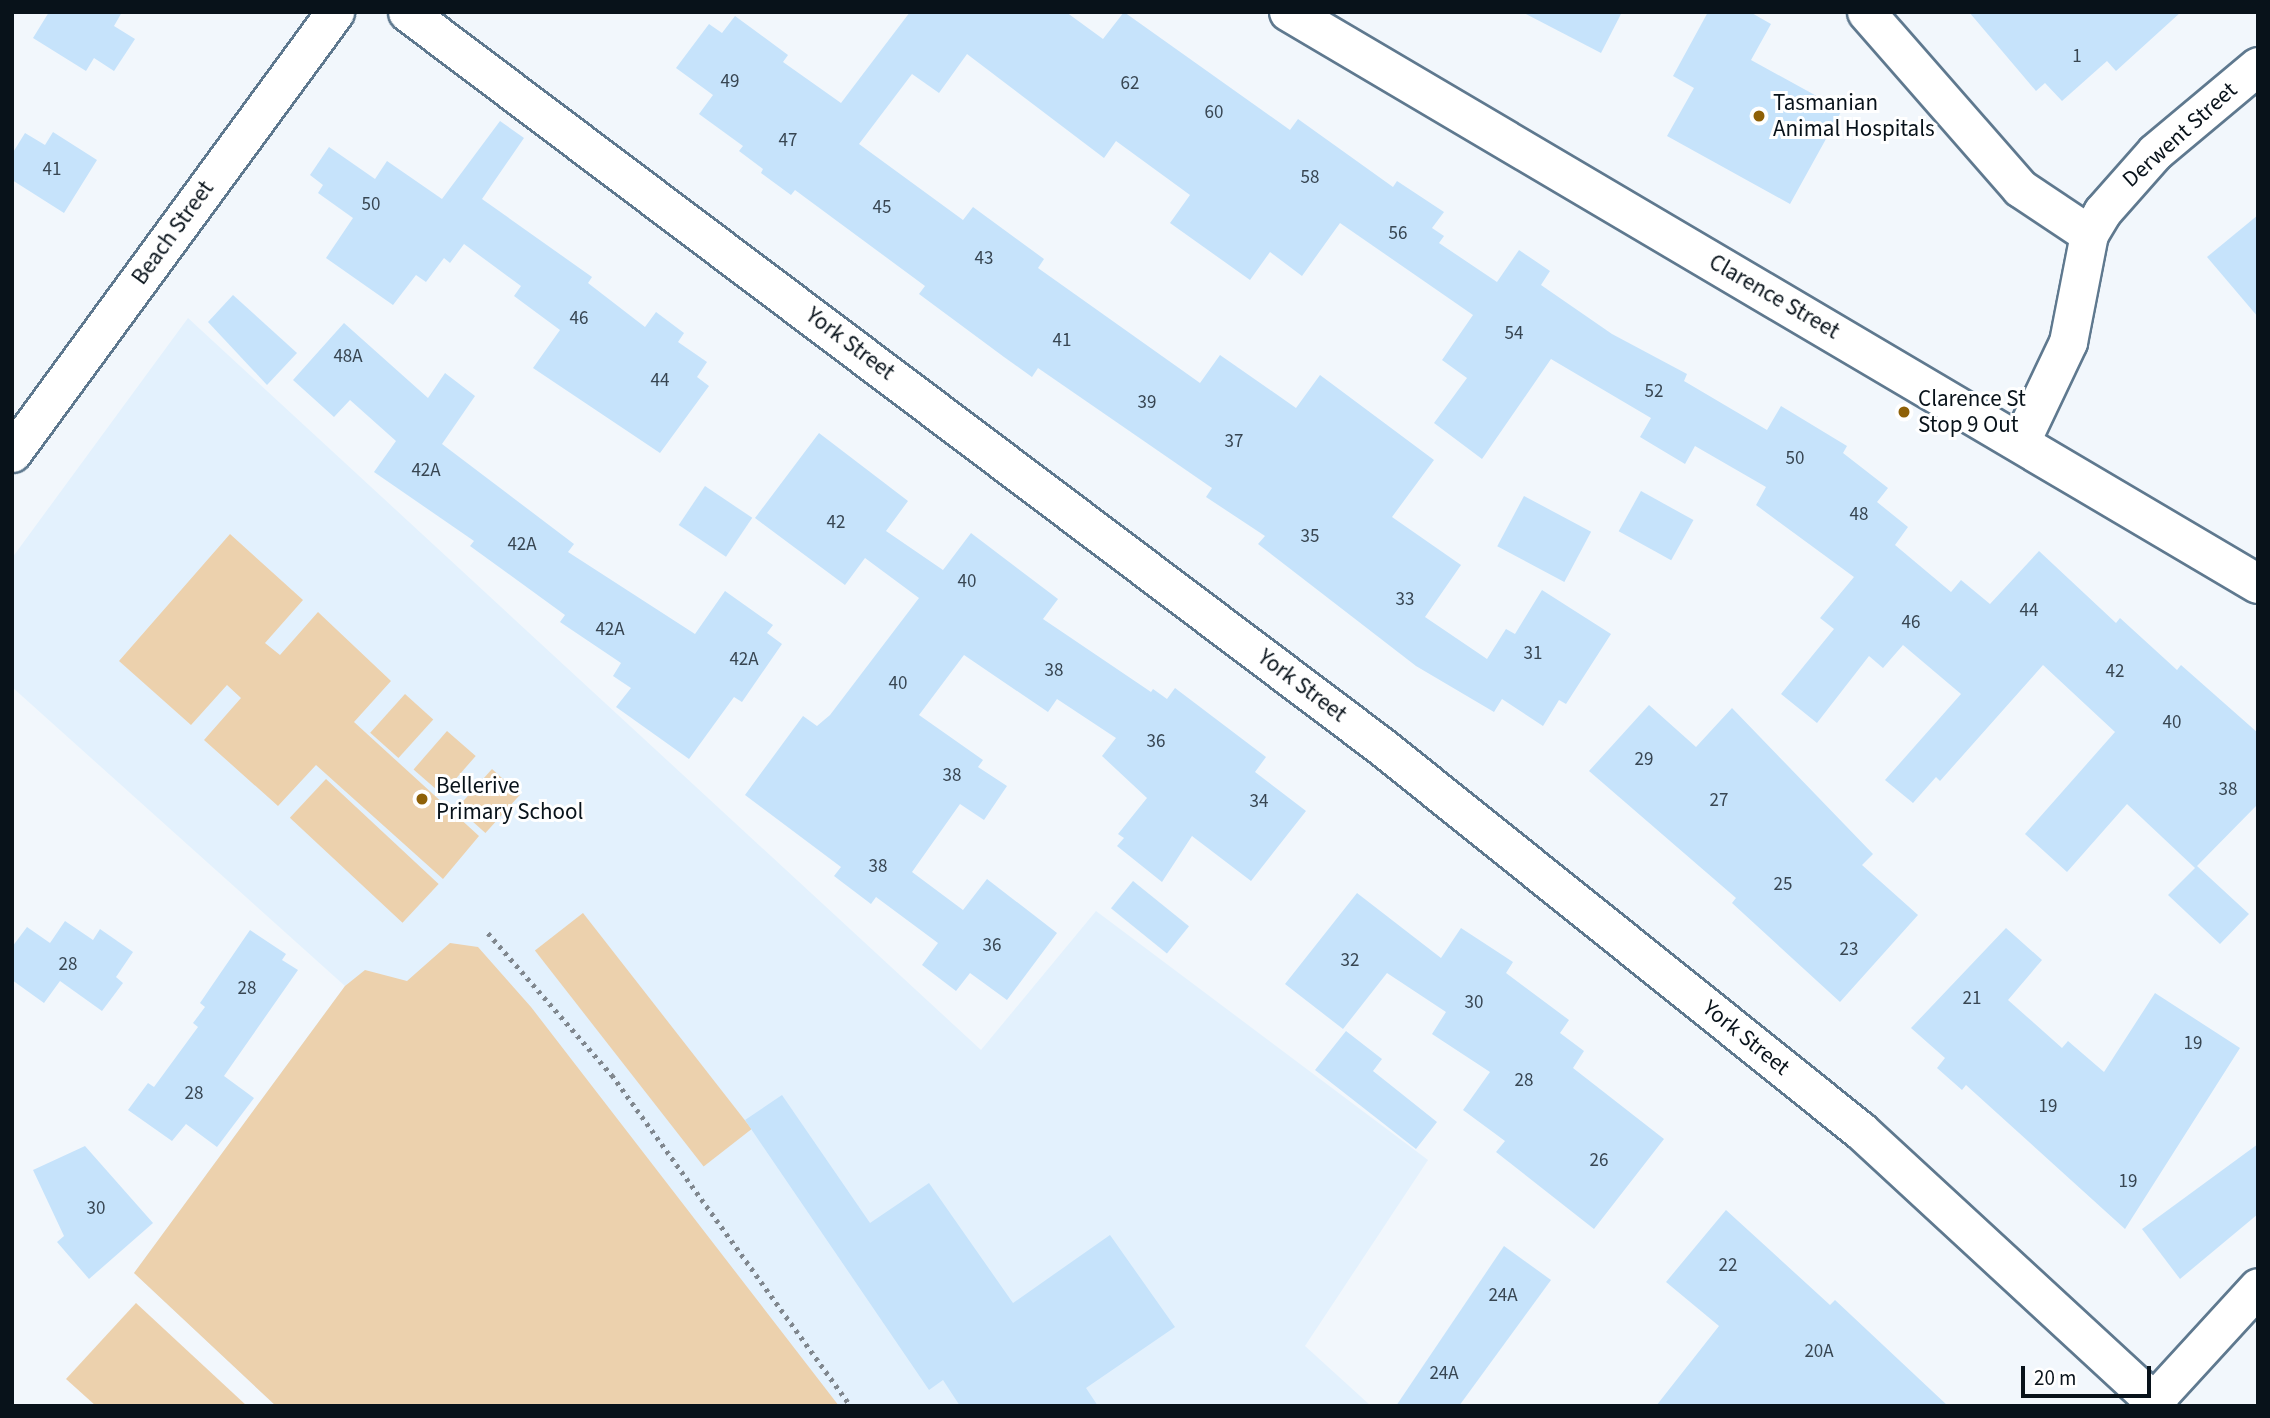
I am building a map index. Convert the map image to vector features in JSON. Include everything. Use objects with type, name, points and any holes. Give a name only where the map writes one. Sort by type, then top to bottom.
[{"type":"main road","name":"Clarence Street","points":[[1289,12],[2021,441],[2258,584]]},
{"type":"street","name":"Beach Street","points":[[12,453],[335,12]]},
{"type":"street","name":"York Street","points":[[408,12],[1413,772],[1861,1132],[2154,1404]]},
{"type":"street","points":[[1866,12],[2020,188],[2089,234]]},
{"type":"street","name":"Derwent Street","points":[[2021,441],[2067,342],[2089,234],[2130,176],[2258,66]]},
{"type":"street","points":[[2154,1404],[2258,1287]]},
{"type":"path","points":[[488,933],[612,1075],[851,1406]]},
{"type":"shaded area","name":"Bellerive Primary School","points":[[188,318],[981,1050],[1096,911],[1428,1160],[1305,1346],[1371,1406],[276,1406],[134,1273],[345,986],[12,687],[12,558]]},
{"type":"shaded area","points":[[230,534],[303,600],[265,643],[280,655],[318,612],[391,681],[354,722],[479,836],[443,879],[316,765],[278,806],[204,740],[241,698],[227,685],[191,725],[119,661]]},
{"type":"shaded area","points":[[405,694],[433,719],[398,758],[370,733]]},
{"type":"shaded area","points":[[447,731],[476,756],[442,794],[414,769]]},
{"type":"shaded area","points":[[492,769],[520,794],[485,833],[457,808]]},
{"type":"shaded area","points":[[326,779],[439,884],[402,923],[290,818]]},
{"type":"shaded area","points":[[583,913],[752,1129],[704,1166],[535,951]]},
{"type":"shaded area","points":[[450,943],[478,947],[531,1007],[839,1406],[276,1406],[134,1273],[345,986],[365,970],[407,981]]},
{"type":"shaded area","points":[[136,1303],[247,1406],[96,1406],[66,1379]]},
{"type":"building","points":[[49,12],[122,12],[114,26],[135,39],[114,71],[94,58],[86,71],[33,38]]},
{"type":"building","points":[[910,12],[1066,12],[1103,39],[1124,12],[1290,130],[1298,119],[1393,187],[1397,181],[1444,212],[1432,228],[1444,236],[1439,243],[1497,282],[1519,250],[1550,271],[1541,285],[1612,334],[1687,374],[1684,381],[1767,430],[1781,406],[1847,446],[1843,453],[1888,488],[1877,502],[1908,527],[1895,545],[1951,592],[1961,580],[1990,604],[2039,551],[2116,623],[2120,618],[2177,670],[2181,665],[2258,733],[2258,804],[2197,866],[2249,914],[2220,944],[2168,895],[2195,868],[2127,804],[2067,872],[2025,834],[2115,732],[2043,665],[1940,781],[1936,777],[1913,803],[1885,780],[1961,694],[1903,645],[1883,668],[1869,656],[1817,723],[1781,694],[1834,629],[1820,618],[1854,577],[1756,505],[1766,487],[1695,446],[1685,464],[1640,437],[1651,418],[1551,359],[1482,459],[1434,423],[1467,378],[1442,360],[1473,315],[1340,223],[1302,276],[1270,252],[1250,280],[1170,223],[1190,195],[1116,141],[1104,158],[967,54],[939,93],[912,74],[859,144],[963,220],[973,207],[1044,259],[1038,268],[1200,383],[1220,355],[1296,408],[1320,375],[1434,460],[1392,517],[1461,565],[1425,617],[1487,659],[1506,629],[1515,634],[1542,590],[1611,634],[1566,704],[1559,700],[1543,726],[1502,699],[1494,712],[1416,666],[1258,544],[1265,536],[1206,497],[1212,488],[1038,368],[1032,377],[919,294],[925,286],[795,190],[791,195],[761,173],[763,169],[739,151],[743,146],[699,114],[713,95],[676,68],[709,24],[722,33],[735,16],[788,55],[783,62],[841,103]]},
{"type":"building","points":[[1522,12],[1622,12],[1601,53]]},
{"type":"building","name":"Tasmanian Animal Hospitals","points":[[1708,12],[1750,12],[1771,24],[1751,60],[1842,110],[1790,204],[1667,136],[1694,88],[1673,76]]},
{"type":"building","points":[[1969,12],[2181,12],[2116,71],[2107,61],[2062,101],[2045,83],[2036,91]]},
{"type":"building","points":[[500,121],[524,138],[482,199],[592,277],[588,283],[645,327],[656,312],[684,333],[678,342],[707,362],[697,377],[709,386],[660,453],[533,368],[560,330],[514,296],[521,286],[464,244],[450,263],[444,258],[426,282],[416,275],[393,305],[326,258],[353,218],[318,193],[323,185],[310,175],[329,147],[375,179],[387,161],[442,199]]},
{"type":"building","points":[[53,132],[97,160],[64,213],[12,180],[12,154],[25,133],[45,145]]},
{"type":"building","points":[[2258,215],[2258,317],[2207,257]]},
{"type":"building","points":[[233,295],[297,353],[267,385],[208,322]]},
{"type":"building","points":[[344,323],[428,398],[445,373],[475,396],[442,444],[574,544],[568,552],[695,634],[725,591],[773,625],[767,633],[782,644],[742,702],[734,697],[689,759],[616,707],[631,688],[613,676],[621,663],[560,622],[565,615],[470,546],[474,541],[374,472],[396,441],[350,400],[334,417],[293,380]]},
{"type":"building","points":[[819,433],[908,501],[886,531],[943,570],[971,533],[1058,599],[1043,619],[1151,692],[1153,689],[1167,699],[1175,688],[1266,757],[1255,772],[1306,811],[1251,881],[1192,836],[1162,882],[1117,846],[1124,838],[1118,834],[1147,798],[1102,756],[1116,738],[1057,699],[1048,712],[964,655],[919,715],[983,760],[978,767],[1007,786],[984,820],[960,804],[912,872],[963,910],[987,879],[1057,933],[1007,1000],[970,973],[956,991],[922,965],[938,943],[876,897],[871,904],[834,876],[841,867],[745,795],[803,716],[817,726],[830,715],[919,598],[865,558],[845,585],[755,518]]},
{"type":"building","points":[[705,486],[752,518],[726,557],[679,525]]},
{"type":"building","points":[[1641,491],[1693,520],[1671,560],[1619,531]]},
{"type":"building","points":[[1524,496],[1591,532],[1564,582],[1497,546]]},
{"type":"building","points":[[1649,705],[1696,747],[1732,708],[1873,854],[1862,865],[1918,915],[1840,1002],[1732,903],[1736,898],[1589,771]]},
{"type":"building","points":[[1133,881],[1189,926],[1167,954],[1111,908]]},
{"type":"building","points":[[1357,893],[1441,958],[1461,928],[1513,962],[1506,973],[1569,1020],[1560,1033],[1584,1051],[1573,1068],[1664,1139],[1594,1229],[1496,1152],[1505,1141],[1463,1110],[1490,1072],[1432,1034],[1446,1012],[1387,973],[1343,1029],[1285,984]]},
{"type":"building","points":[[65,921],[93,940],[100,929],[133,952],[116,977],[123,983],[102,1011],[60,981],[44,1003],[12,980],[12,947],[27,927],[50,943]]},
{"type":"building","points":[[2006,928],[2042,960],[2008,1000],[2062,1048],[2068,1041],[2104,1072],[2155,993],[2240,1048],[2125,1229],[1966,1085],[1962,1090],[1937,1068],[1945,1058],[1911,1028]]},
{"type":"building","points":[[250,930],[286,954],[282,960],[298,970],[224,1076],[254,1098],[217,1147],[186,1124],[172,1141],[128,1110],[148,1083],[154,1087],[198,1027],[193,1023],[205,1007],[200,1003]]},
{"type":"building","points":[[1346,1031],[1382,1059],[1373,1071],[1437,1122],[1416,1149],[1315,1070]]},
{"type":"building","points":[[782,1095],[870,1223],[929,1183],[1013,1303],[1110,1235],[1175,1327],[1086,1388],[1098,1406],[960,1406],[943,1380],[929,1390],[745,1120]]},
{"type":"building","points":[[2258,1144],[2258,1214],[2180,1279],[2142,1229]]},
{"type":"building","points":[[85,1146],[153,1223],[89,1279],[57,1242],[64,1236],[33,1170]]},
{"type":"building","points":[[1726,1210],[1830,1305],[1835,1300],[1948,1406],[1656,1406],[1719,1326],[1666,1282]]},
{"type":"building","points":[[1504,1246],[1551,1280],[1459,1406],[1396,1406]]},
{"type":"place","name":"Tasmanian Animal Hospitals","points":[[1759,116]]},
{"type":"place","name":"Clarence St Stop 9 Out","points":[[1904,412]]},
{"type":"place","name":"Bellerive Primary School","points":[[422,799]]}]
